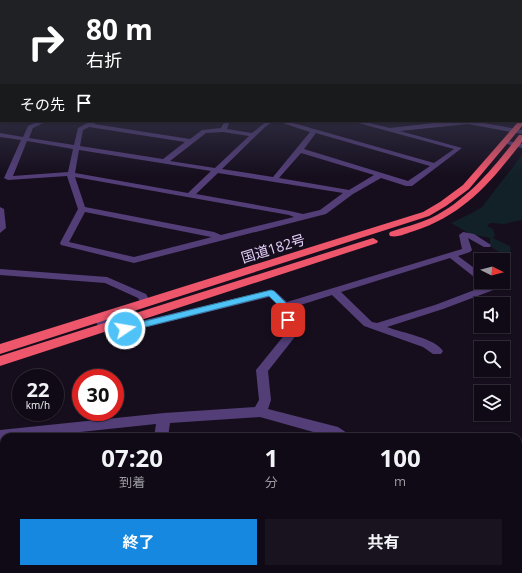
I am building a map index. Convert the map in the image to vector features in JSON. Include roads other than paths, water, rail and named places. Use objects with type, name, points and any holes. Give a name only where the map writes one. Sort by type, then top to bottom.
[{"type":"highway","name":"国道182号","points":[[0,360],[102,322],[146,303],[426,214],[444,204],[466,187],[518,137]]},
{"type":"highway","name":"国道182号","points":[[0,349],[102,322],[435,220],[453,210],[477,191],[518,137]]},
{"type":"street","points":[[42,122],[30,128],[8,178],[71,174],[290,213],[303,217]]},
{"type":"street","points":[[94,122],[80,129],[71,174],[82,209],[64,243],[134,260],[323,212],[350,192],[380,175]]},
{"type":"street","points":[[224,130],[227,122]]},
{"type":"street","points":[[190,195],[254,135],[271,122]]},
{"type":"street","points":[[282,122],[435,165]]},
{"type":"street","points":[[300,150],[409,184],[459,148],[358,122]]},
{"type":"street","points":[[390,130],[468,122],[518,137]]},
{"type":"street","points":[[88,125],[190,141]]},
{"type":"street","points":[[164,162],[204,131],[224,130],[254,135]]},
{"type":"street","points":[[274,180],[314,131]]},
{"type":"street","points":[[0,135],[350,192]]},
{"type":"street","points":[[0,209],[2,228],[0,230]]},
{"type":"street","points":[[82,209],[214,235],[220,238]]},
{"type":"street","points":[[285,306],[467,250],[463,235],[471,236],[487,245]]},
{"type":"street","points":[[451,255],[474,273]]},
{"type":"street","points":[[0,272],[107,280],[142,296],[146,303]]},
{"type":"street","points":[[377,327],[439,307],[487,289]]},
{"type":"street","points":[[334,291],[368,324],[427,344],[437,351]]},
{"type":"street","points":[[102,322],[115,331],[271,293],[285,306],[292,333],[262,370],[265,400],[260,412]]},
{"type":"street","points":[[52,433],[164,418],[260,412],[336,433]]},
{"type":"street","points":[[162,433],[164,418]]}]
